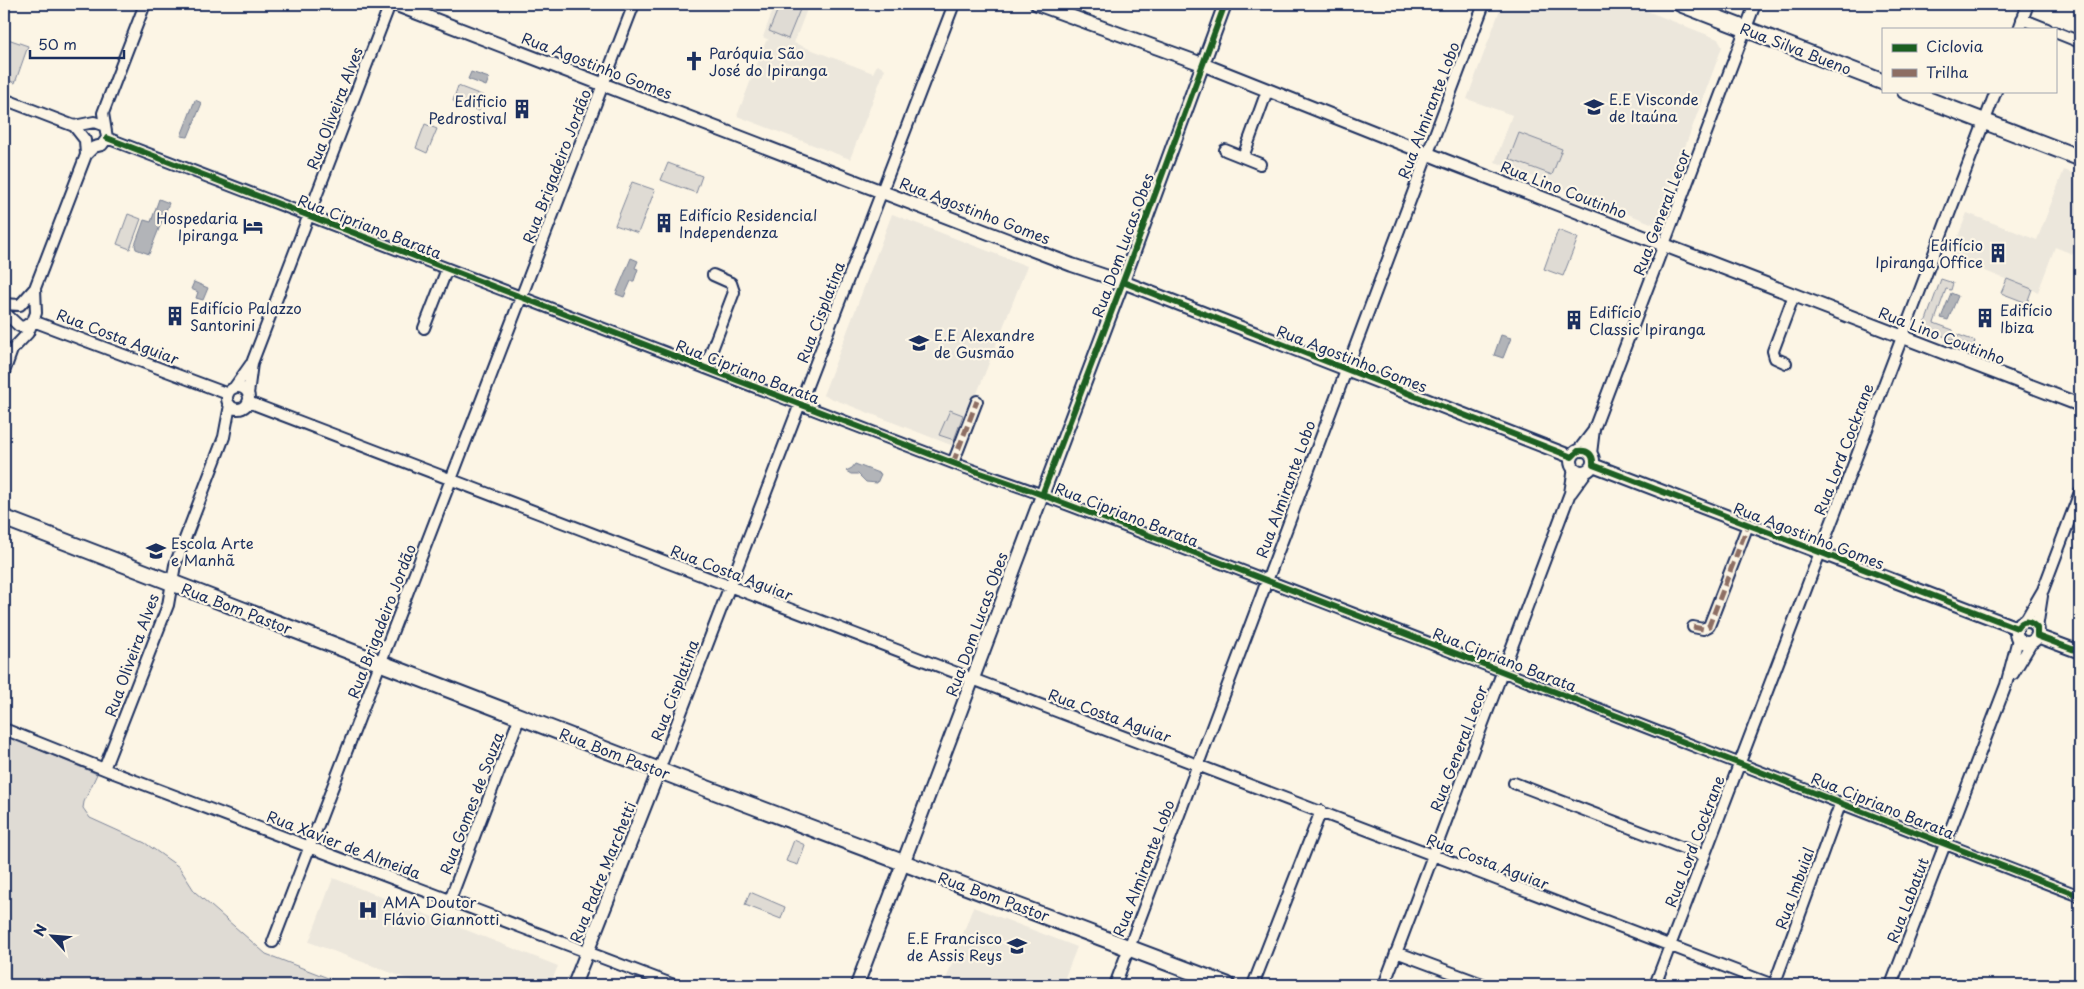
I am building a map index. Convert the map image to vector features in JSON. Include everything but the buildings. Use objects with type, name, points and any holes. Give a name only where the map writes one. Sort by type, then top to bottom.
[{"type":"main road","name":"Rua Silva Bueno","points":[[1681,4],[1882,82]]},
{"type":"main road","points":[[1909,92],[2080,158]]},
{"type":"main road","name":"Rua Bom Pastor","points":[[4,518],[659,770],[1227,985]]},
{"type":"street","points":[[4,304],[20,305],[35,288],[86,155],[94,146],[102,145],[107,138],[103,113],[145,4]]},
{"type":"street","name":"Rua Agostinho Gomes","points":[[392,4],[1122,282],[1575,459]]},
{"type":"street","name":"Rua Oliveira Alves","points":[[224,437],[246,401],[252,363],[392,4]]},
{"type":"street","name":"Rua Brigadeiro Jordão","points":[[273,942],[634,4]]},
{"type":"street","name":"Rua Cisplatina","points":[[659,770],[954,4]]},
{"type":"street","name":"Rua Lino Coutinho","points":[[1037,4],[1202,64],[1426,154],[2080,405]]},
{"type":"street","name":"Rua Dom Lucas Obes","points":[[857,985],[1225,4]]},
{"type":"street","name":"Rua Almirante Lobo","points":[[1115,985],[1484,4]]},
{"type":"street","name":"Rua General Lecor","points":[[1570,494],[1575,459],[1594,429],[1755,4]]},
{"type":"street","points":[[2028,4],[2021,24],[2042,28]]},
{"type":"street","points":[[2056,32],[2080,42]]},
{"type":"street","points":[[1243,157],[1267,90]]},
{"type":"street","name":"Rua Lord Cockrane","points":[[1655,985],[1996,92]]},
{"type":"street","points":[[4,99],[74,126],[94,122],[105,126]]},
{"type":"street","points":[[74,126],[84,140],[86,155]]},
{"type":"street","name":"Rua Cipriano Barata","points":[[107,138],[953,463],[1042,494],[1842,802],[2080,896]]},
{"type":"street","points":[[1225,150],[1260,164]]},
{"type":"street","points":[[424,328],[447,269]]},
{"type":"street","points":[[705,368],[734,292],[731,283],[713,275]]},
{"type":"street","points":[[4,372],[12,350],[28,333],[36,313],[35,288]]},
{"type":"street","points":[[505,291],[516,311]]},
{"type":"street","points":[[1786,362],[1775,358],[1773,351],[1794,295]]},
{"type":"street","name":"Rua Costa Aguiar","points":[[4,312],[18,326],[24,327],[33,320],[231,391],[240,387],[246,401],[1773,985]]},
{"type":"street","name":"Rua Oliveira Alves","points":[[231,391],[252,363]]},
{"type":"street","points":[[231,391],[227,400],[230,405],[236,409],[246,401]]},
{"type":"street","points":[[953,463],[977,401]]},
{"type":"street","name":"Rua Oliveira Alves","points":[[104,769],[168,605],[175,565],[224,437],[230,405]]},
{"type":"street","name":"Rua General Lecor","points":[[1384,985],[1570,494],[1590,463],[1594,429]]},
{"type":"street","points":[[1585,450],[1590,463],[1580,472],[1575,459],[1585,450]]},
{"type":"street","name":"Rua Agostinho Gomes","points":[[1590,463],[2020,630]]},
{"type":"street","points":[[437,474],[444,499]]},
{"type":"street","name":"Rua Labatut","points":[[1891,985],[2006,685],[2020,630],[2043,590],[2080,492]]},
{"type":"street","points":[[1693,628],[1703,629],[1709,626],[1748,525]]},
{"type":"street","name":"Rua Labatut","points":[[2006,685],[2035,635],[2043,590]]},
{"type":"street","points":[[2032,622],[2035,635],[2024,643],[2020,630],[2032,622]]},
{"type":"street","points":[[2035,635],[2080,652]]},
{"type":"street","name":"Rua Gomes de Souza","points":[[450,900],[520,716]]},
{"type":"street","name":"Rua Xavier de Almeida","points":[[4,729],[104,769],[674,985]]},
{"type":"street","name":"Rua Padre Marchetti","points":[[574,985],[659,770]]},
{"type":"street","points":[[1514,783],[1704,856]]},
{"type":"street","name":"Rua Imbuial","points":[[1773,985],[1842,802]]},
{"type":"street","points":[[1253,985],[1320,811]]},
{"type":"street","points":[[1396,952],[1485,985]]},
{"type":"shaded area","points":[[775,4],[809,4],[794,43],[873,73],[877,65],[885,69],[850,159],[737,116],[766,41],[769,40],[763,37]]},
{"type":"shaded area","points":[[780,4],[792,4],[801,7],[788,39],[769,31]]},
{"type":"shaded area","name":"E.E Visconde de Itaúna","points":[[1502,4],[1629,4],[1718,39],[1722,47],[1656,225],[1495,162],[1512,115],[1467,99]]},
{"type":"shaded area","points":[[8,39],[28,46],[15,83],[4,78],[4,51]]},
{"type":"shaded area","points":[[471,72],[489,78],[486,86],[468,79]]},
{"type":"shaded area","points":[[458,86],[484,96],[479,111],[453,101]]},
{"type":"shaded area","points":[[195,100],[202,103],[188,137],[181,136]]},
{"type":"shaded area","points":[[425,124],[437,129],[427,153],[416,148]]},
{"type":"shaded area","points":[[1519,133],[1562,149],[1552,175],[1509,159]]},
{"type":"shaded area","points":[[668,163],[702,176],[696,193],[661,180]]},
{"type":"shaded area","points":[[2064,170],[2080,176],[2080,257],[2055,247],[2038,292],[1950,257],[1967,213],[2037,240]]},
{"type":"shaded area","points":[[632,182],[655,190],[638,233],[615,225]]},
{"type":"shaded area","points":[[159,199],[169,203],[149,254],[136,249],[135,245],[144,220],[151,222]]},
{"type":"shaded area","points":[[128,214],[141,219],[130,249],[117,244]]},
{"type":"shaded area","name":"E.E Alexandre de Gusmão","points":[[892,214],[1027,266],[956,447],[823,395]]},
{"type":"shaded area","points":[[1558,230],[1578,238],[1563,276],[1544,269]]},
{"type":"shaded area","points":[[631,258],[638,261],[635,268],[638,269],[634,281],[631,281],[624,297],[616,294]]},
{"type":"shaded area","points":[[1941,279],[1953,283],[1951,290],[1946,289],[1934,323],[1953,330],[1953,333],[1975,341],[1973,347],[1927,330],[1925,323]]},
{"type":"shaded area","points":[[2007,279],[2032,289],[2027,303],[2001,293]]},
{"type":"shaded area","points":[[194,282],[208,288],[203,300],[196,298],[198,292],[191,289]]},
{"type":"shaded area","points":[[1951,293],[1958,296],[1948,320],[1941,318]]},
{"type":"shaded area","points":[[1501,335],[1511,338],[1503,358],[1494,355]]},
{"type":"shaded area","points":[[950,410],[963,415],[954,440],[939,435]]},
{"type":"shaded area","points":[[855,464],[881,474],[877,483],[866,482],[858,474],[851,474],[846,471]]},
{"type":"shaded area","points":[[4,735],[97,774],[83,808],[90,818],[145,843],[179,867],[195,892],[266,954],[346,985],[4,985]]},
{"type":"shaded area","points":[[794,840],[805,845],[798,865],[786,861]]},
{"type":"shaded area","name":"AMA Doutor Flávio Giannotti","points":[[333,878],[558,966],[550,985],[424,985],[309,942]]},
{"type":"shaded area","points":[[750,892],[785,907],[781,919],[745,905]]},
{"type":"shaded area","name":"E.E Francisco de Assis Reys","points":[[973,907],[1077,947],[1062,985],[944,985]]},
{"type":"marked path","points":[[953,463],[977,401]]},
{"type":"marked path","points":[[1693,627],[1703,629],[1709,626],[1748,525]]},
{"type":"cycle path","points":[[1042,495],[1225,4]]},
{"type":"cycle path","points":[[107,138],[953,463],[1304,595],[2080,896]]},
{"type":"cycle path","points":[[1123,282],[1572,457],[1578,451],[1585,451],[1590,453],[1593,465],[2017,628],[2024,622],[2032,623],[2037,628],[2037,636],[2080,652]]},
{"type":"place","name":"Paróquia São José do Ipiranga","points":[[694,61]]},
{"type":"place","name":"E.E Visconde de Itaúna","points":[[1594,107]]},
{"type":"place","name":"Edificio Pedrostival","points":[[522,109]]},
{"type":"place","name":"Edifício Residencial Independenza","points":[[664,223]]},
{"type":"place","name":"Hospedaria Ipiranga","points":[[253,226]]},
{"type":"place","name":"Edifício Ipiranga Office","points":[[1998,253]]},
{"type":"place","name":"Edifício Palazzo Santorini","points":[[175,316]]},
{"type":"place","name":"Edifício Ibiza","points":[[1985,318]]},
{"type":"place","name":"Edifício Classic Ipiranga","points":[[1574,320]]},
{"type":"place","name":"E.E Alexandre de Gusmão","points":[[919,343]]},
{"type":"place","name":"Escola Arte e Manhã","points":[[156,551]]},
{"type":"place","name":"AMA Doutor Flávio Giannotti","points":[[368,910]]},
{"type":"place","name":"E.E Francisco de Assis Reys","points":[[1017,946]]}]
